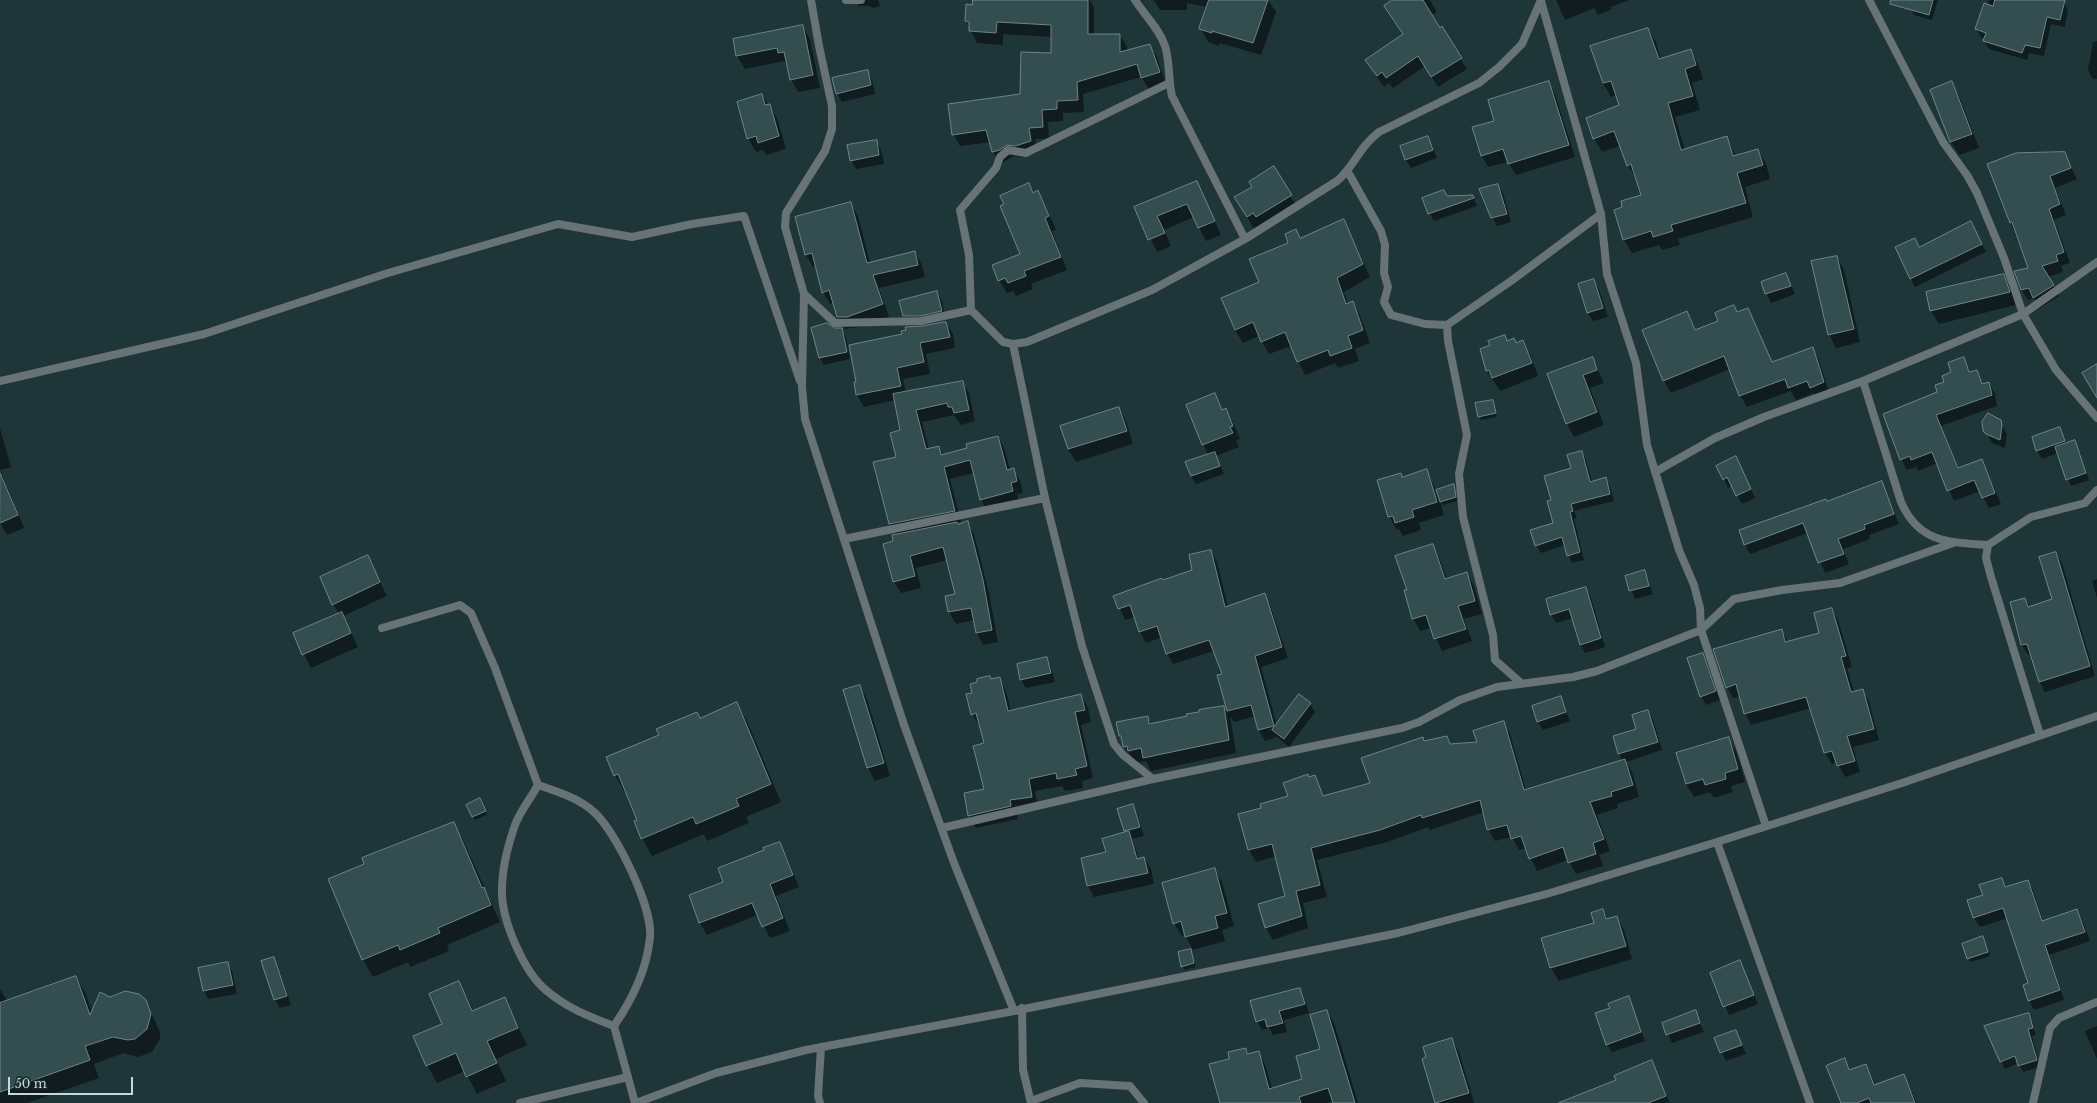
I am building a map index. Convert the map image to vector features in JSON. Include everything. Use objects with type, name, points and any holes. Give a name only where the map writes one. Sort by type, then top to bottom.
[{"type":"street","points":[[811,0],[832,106],[832,129],[825,151],[786,212],[784,227],[804,294],[802,387],[805,419],[904,725],[954,863],[1014,1011]]},
{"type":"street","points":[[846,0],[861,0]]},
{"type":"street","points":[[1134,0],[1160,33],[1166,48],[1169,83],[1180,113],[1245,239]]},
{"type":"street","points":[[1869,0],[1943,142],[1967,175],[1977,193],[2004,258],[2023,314],[2056,370],[2097,418]]},
{"type":"street","points":[[1169,83],[1026,153],[1008,150],[1000,158],[996,168],[960,210],[969,255],[971,310],[1003,342],[1013,344],[1027,342],[1147,292],[1245,239],[1337,181],[1348,172],[1367,142],[1379,132],[1479,83],[1499,67],[1522,44],[1541,1]]},
{"type":"street","points":[[1541,1],[1601,214],[1607,274],[1636,362],[1644,431],[1655,472],[1679,550],[1694,585],[1700,608],[1702,630],[1766,826]]},
{"type":"street","points":[[1348,172],[1382,230],[1385,245],[1384,274],[1388,288],[1384,302],[1391,315],[1425,324],[1447,325],[1511,281],[1601,214]]},
{"type":"street","points":[[0,381],[204,334],[388,273],[558,224],[632,237],[692,224],[744,216],[802,387]]},
{"type":"street","points":[[1655,472],[1715,438],[1764,417],[1863,381],[2023,314],[2097,262]]},
{"type":"street","points":[[804,294],[835,323],[921,321],[971,310]]},
{"type":"street","points":[[1447,325],[1448,341],[1467,435],[1459,474],[1465,531],[1493,635],[1496,660],[1521,683]]},
{"type":"street","points":[[1013,344],[1045,498],[1082,646],[1114,744],[1123,756],[1153,779]]},
{"type":"street","points":[[1863,381],[1901,502],[1908,516],[1916,527],[1933,536],[1956,542],[1988,545],[2031,517],[2085,503],[2097,490]]},
{"type":"street","points":[[844,539],[1045,498]]},
{"type":"street","points":[[942,828],[1153,779],[1402,728],[1419,722],[1453,703],[1497,687],[1573,677],[1597,671],[1702,630],[1734,599],[1782,590],[1840,583],[1956,542]]},
{"type":"street","points":[[1988,545],[1986,558],[1991,577],[2040,735]]},
{"type":"street","points":[[382,628],[460,605],[471,613],[495,668],[538,785],[575,799],[595,813],[612,835],[634,875],[646,912],[650,935],[647,956],[639,981],[626,1009],[614,1026]]},
{"type":"street","points":[[614,1026],[636,1103],[716,1073],[821,1047],[1014,1011],[1022,1008],[1398,933],[1550,893],[1717,842],[2097,716]]},
{"type":"street","points":[[538,785],[516,823],[504,866],[502,891],[506,914],[520,953],[532,975],[546,991],[580,1013],[614,1026]]},
{"type":"street","points":[[1717,842],[1809,1103]]},
{"type":"street","points":[[2033,1103],[2050,1028],[2059,1018],[2097,1002]]},
{"type":"street","points":[[1022,1008],[1023,1070],[1031,1102],[1080,1083],[1130,1086],[1144,1103]]},
{"type":"street","points":[[820,1103],[818,1096],[821,1047]]},
{"type":"street","points":[[520,1103],[628,1077]]},
{"type":"building","points":[[973,0],[1088,0],[1088,34],[1120,34],[1120,52],[1150,44],[1160,72],[1141,78],[1137,64],[1077,82],[1078,100],[1057,101],[1057,109],[1042,110],[1043,127],[1029,128],[1031,141],[1015,146],[1007,145],[1000,150],[992,152],[986,130],[952,135],[948,104],[1020,94],[1021,52],[1051,53],[1051,25],[997,22],[996,33],[969,31],[969,22],[965,21],[966,4],[972,5]]},
{"type":"building","points":[[1209,0],[1268,0],[1253,43],[1212,31],[1212,33],[1199,29]]},
{"type":"building","points":[[1392,0],[1423,0],[1440,28],[1442,26],[1462,58],[1431,77],[1418,56],[1386,78],[1382,72],[1377,76],[1365,60],[1403,34],[1384,6]]},
{"type":"building","points":[[1891,0],[1933,0],[1929,15],[1890,4]]},
{"type":"building","points":[[1995,0],[2065,0],[2060,20],[2047,17],[2040,48],[2025,45],[2022,53],[1983,41],[1986,33],[1975,29],[1984,3],[1993,6]]},
{"type":"building","points":[[803,25],[813,75],[790,80],[784,52],[778,53],[777,48],[736,56],[733,39]]},
{"type":"building","points":[[1648,28],[1659,59],[1691,49],[1696,65],[1685,69],[1693,96],[1668,103],[1681,150],[1727,136],[1733,156],[1758,149],[1763,165],[1737,173],[1746,203],[1671,225],[1673,231],[1653,237],[1651,231],[1623,240],[1614,210],[1622,207],[1621,201],[1641,195],[1631,164],[1627,166],[1614,131],[1593,139],[1586,118],[1619,105],[1611,81],[1603,83],[1590,46]]},
{"type":"building","points":[[868,70],[871,85],[836,94],[832,78]]},
{"type":"building","points":[[1549,81],[1569,145],[1508,164],[1503,149],[1481,156],[1472,127],[1494,121],[1488,100]]},
{"type":"building","points":[[1952,81],[1972,134],[1950,142],[1930,90]]},
{"type":"building","points":[[762,94],[765,105],[770,104],[779,136],[758,143],[756,136],[747,139],[737,102]]},
{"type":"building","points":[[1428,136],[1433,150],[1405,160],[1400,146]]},
{"type":"building","points":[[877,140],[879,155],[850,161],[847,145]]},
{"type":"building","points":[[2065,152],[2071,168],[2050,176],[2060,204],[2049,209],[2064,252],[2056,255],[2058,261],[2042,266],[2054,285],[2033,298],[2029,288],[2021,290],[2014,271],[2028,268],[2012,222],[2010,223],[1987,164],[2016,153]]},
{"type":"building","points":[[1274,166],[1292,195],[1256,217],[1253,213],[1247,217],[1234,197],[1252,187],[1249,182]]},
{"type":"building","points":[[1197,181],[1215,221],[1198,228],[1187,204],[1157,216],[1165,233],[1148,240],[1134,207]]},
{"type":"building","points":[[1029,183],[1033,193],[1038,190],[1049,216],[1045,218],[1061,257],[1024,271],[1026,276],[1008,283],[1005,278],[998,281],[992,265],[1020,254],[1000,206],[1004,204],[1000,196]]},
{"type":"building","points":[[1498,184],[1507,214],[1491,218],[1479,189]]},
{"type":"building","points":[[1444,190],[1447,196],[1473,195],[1474,198],[1428,214],[1422,198]]},
{"type":"building","points":[[851,202],[867,263],[915,251],[918,265],[873,275],[883,304],[847,317],[837,317],[829,290],[822,293],[812,253],[805,255],[795,217]]},
{"type":"building","points":[[1344,219],[1363,264],[1337,278],[1346,304],[1353,301],[1363,330],[1348,336],[1352,348],[1330,356],[1328,350],[1297,362],[1285,332],[1261,342],[1253,322],[1235,330],[1221,298],[1259,282],[1249,259],[1288,243],[1285,234],[1296,229],[1300,238]]},
{"type":"building","points":[[1971,221],[1982,244],[1910,279],[1895,247],[1915,238],[1919,247]]},
{"type":"building","points":[[1837,256],[1854,329],[1828,335],[1811,261]]},
{"type":"building","points":[[1786,273],[1791,286],[1765,294],[1761,282]]},
{"type":"building","points":[[2004,274],[2010,292],[1930,311],[1926,292]]},
{"type":"building","points":[[1594,279],[1603,308],[1587,313],[1578,284]]},
{"type":"building","points":[[937,291],[942,311],[920,316],[903,316],[899,301]]},
{"type":"building","points":[[1734,305],[1737,312],[1748,308],[1772,362],[1813,347],[1824,382],[1810,388],[1807,381],[1788,388],[1785,379],[1739,396],[1724,356],[1663,381],[1642,330],[1687,311],[1695,330],[1718,321],[1715,313]]},
{"type":"building","points":[[946,322],[950,337],[920,343],[924,362],[897,368],[901,386],[856,395],[854,382],[856,382],[849,345],[902,334],[901,331],[906,330],[905,327]]},
{"type":"building","points":[[827,323],[835,328],[842,328],[847,352],[819,358],[811,328]]},
{"type":"building","points":[[1505,335],[1507,341],[1514,338],[1516,343],[1523,340],[1532,363],[1492,378],[1489,370],[1486,371],[1480,349],[1490,345],[1488,341]]},
{"type":"building","points":[[1593,357],[1597,370],[1583,375],[1597,412],[1566,424],[1547,374]]},
{"type":"building","points":[[1964,357],[1969,372],[1977,370],[1982,384],[1989,382],[1992,395],[1936,415],[1958,468],[1982,459],[1995,493],[1982,498],[1974,480],[1947,491],[1932,452],[1911,460],[1910,456],[1900,460],[1883,414],[1937,392],[1935,385],[1944,382],[1942,376],[1951,372],[1948,363]]},
{"type":"building","points":[[2097,364],[2097,398],[2082,373]]},
{"type":"building","points":[[963,381],[969,410],[954,413],[952,407],[948,407],[947,403],[916,410],[926,449],[939,446],[941,455],[967,448],[966,444],[998,436],[1007,470],[1014,468],[1017,481],[1011,483],[1013,491],[980,500],[970,460],[944,467],[955,511],[889,524],[873,462],[896,457],[890,433],[900,430],[893,394]]},
{"type":"building","points":[[1215,393],[1222,410],[1226,408],[1233,426],[1230,427],[1233,433],[1202,445],[1186,405]]},
{"type":"building","points":[[1493,400],[1496,413],[1478,417],[1475,403]]},
{"type":"building","points":[[1119,407],[1127,431],[1068,449],[1060,426]]},
{"type":"building","points":[[1988,413],[2001,420],[2002,425],[2000,440],[1986,434],[1983,431],[1982,422]]},
{"type":"building","points":[[2060,427],[2065,441],[2036,451],[2032,437]]},
{"type":"building","points":[[2075,440],[2086,473],[2066,480],[2055,447]]},
{"type":"building","points":[[1582,451],[1590,482],[1606,477],[1610,494],[1571,504],[1573,511],[1570,512],[1580,552],[1567,556],[1562,537],[1535,546],[1530,530],[1553,523],[1547,501],[1551,500],[1544,476],[1571,468],[1567,455]]},
{"type":"building","points":[[1215,452],[1220,466],[1191,476],[1185,462]]},
{"type":"building","points":[[1736,456],[1751,489],[1736,496],[1727,477],[1723,480],[1716,466]]},
{"type":"building","points":[[1427,469],[1437,502],[1412,510],[1414,517],[1395,523],[1393,516],[1388,517],[1377,480],[1401,473],[1402,477]]},
{"type":"building","points":[[0,473],[18,515],[0,523]]},
{"type":"building","points":[[1882,481],[1894,514],[1864,525],[1865,529],[1838,539],[1844,554],[1818,563],[1803,523],[1744,545],[1739,530]]},
{"type":"building","points":[[1454,484],[1456,497],[1440,502],[1436,490]]},
{"type":"building","points":[[968,521],[983,580],[992,630],[976,633],[971,608],[948,612],[945,596],[955,594],[943,547],[910,556],[915,576],[893,582],[883,544],[893,541],[892,535]]},
{"type":"building","points":[[1433,544],[1445,579],[1467,572],[1475,601],[1458,606],[1466,629],[1434,639],[1426,615],[1412,619],[1404,590],[1407,590],[1395,556]]},
{"type":"building","points":[[1211,550],[1225,607],[1265,593],[1282,647],[1255,656],[1274,726],[1258,730],[1251,705],[1227,711],[1217,675],[1222,674],[1209,640],[1166,654],[1157,626],[1139,632],[1130,605],[1118,609],[1113,596],[1162,578],[1163,580],[1192,570],[1189,555]]},
{"type":"building","points":[[2056,552],[2090,666],[2039,682],[2027,644],[2021,645],[2010,602],[2025,598],[2028,607],[2052,599],[2039,557]]},
{"type":"building","points":[[368,555],[380,582],[332,605],[320,577]]},
{"type":"building","points":[[1645,570],[1649,586],[1629,591],[1625,576]]},
{"type":"building","points":[[1586,587],[1601,638],[1580,645],[1569,609],[1550,615],[1546,599]]},
{"type":"building","points":[[1832,608],[1846,656],[1841,657],[1851,692],[1863,689],[1874,729],[1847,736],[1855,761],[1837,766],[1832,751],[1824,753],[1806,697],[1744,714],[1736,684],[1726,688],[1713,649],[1782,629],[1785,642],[1819,633],[1814,613]]},
{"type":"building","points":[[342,612],[351,633],[302,655],[293,633]]},
{"type":"building","points":[[1703,653],[1716,691],[1700,697],[1687,658]]},
{"type":"building","points":[[1047,657],[1051,673],[1020,680],[1017,664]]},
{"type":"building","points":[[990,676],[991,679],[1000,677],[1008,711],[1081,694],[1085,710],[1075,712],[1087,766],[1075,769],[1077,775],[1057,779],[1056,773],[1029,779],[1032,797],[1010,800],[1011,806],[968,816],[964,793],[984,789],[973,746],[984,743],[976,713],[971,715],[966,694],[972,693],[970,684],[977,682],[977,679]]},
{"type":"building","points":[[860,685],[884,763],[867,768],[843,690]]},
{"type":"building","points":[[1299,694],[1311,703],[1284,739],[1272,730]]},
{"type":"building","points":[[1561,696],[1566,712],[1537,722],[1532,706]]},
{"type":"building","points":[[737,702],[771,784],[736,799],[739,806],[696,824],[693,817],[641,839],[634,821],[637,820],[618,774],[614,776],[606,757],[659,735],[656,729],[697,712],[700,718]]},
{"type":"building","points":[[1224,706],[1229,740],[1143,758],[1141,748],[1128,751],[1127,746],[1123,747],[1121,736],[1119,736],[1116,722],[1148,716],[1149,724],[1187,716],[1186,714],[1199,712],[1199,710]]},
{"type":"building","points":[[1648,710],[1658,742],[1618,754],[1613,736],[1636,729],[1632,715]]},
{"type":"building","points":[[1504,721],[1524,790],[1625,759],[1633,785],[1611,792],[1612,796],[1590,802],[1604,839],[1593,843],[1596,854],[1568,863],[1563,847],[1529,859],[1521,836],[1511,839],[1507,825],[1487,830],[1480,800],[1422,818],[1421,815],[1380,830],[1311,848],[1320,885],[1296,891],[1302,916],[1265,928],[1258,904],[1285,896],[1272,844],[1248,850],[1238,814],[1261,808],[1260,804],[1288,796],[1283,783],[1308,774],[1309,777],[1315,775],[1323,796],[1370,783],[1361,758],[1423,737],[1424,741],[1447,736],[1450,744],[1477,742],[1473,731]]},
{"type":"building","points":[[1729,737],[1738,769],[1725,773],[1726,779],[1705,785],[1703,779],[1686,784],[1676,753]]},
{"type":"building","points":[[480,798],[486,811],[472,817],[466,805]]},
{"type":"building","points":[[1133,804],[1140,827],[1124,831],[1117,809]]},
{"type":"building","points":[[454,822],[482,888],[484,887],[491,905],[438,928],[440,933],[400,950],[398,945],[362,960],[328,879],[364,864],[362,858]]},
{"type":"building","points":[[1129,831],[1137,859],[1144,857],[1148,873],[1087,886],[1081,858],[1106,852],[1102,839]]},
{"type":"building","points":[[780,842],[793,875],[770,884],[783,918],[762,927],[752,903],[699,923],[689,895],[723,882],[718,868]]},
{"type":"building","points":[[1215,868],[1227,913],[1215,916],[1218,928],[1185,937],[1181,921],[1173,924],[1162,883]]},
{"type":"building","points":[[2002,878],[2005,887],[2028,880],[2042,921],[2077,909],[2085,932],[2045,945],[2060,990],[2028,1001],[2023,985],[2028,983],[2003,908],[1973,918],[1967,900],[1983,895],[1979,885]]},
{"type":"building","points":[[1603,909],[1606,919],[1617,916],[1626,946],[1550,968],[1541,938],[1594,923],[1591,913]]},
{"type":"building","points":[[1983,936],[1988,952],[1967,959],[1962,944]]},
{"type":"building","points":[[1191,949],[1194,963],[1181,967],[1178,952]]},
{"type":"building","points":[[274,957],[287,996],[274,1000],[261,961]]},
{"type":"building","points":[[1740,960],[1754,995],[1723,1007],[1710,973]]},
{"type":"building","points":[[228,962],[233,985],[203,991],[198,968]]},
{"type":"building","points":[[76,976],[90,1015],[100,992],[110,997],[125,991],[139,994],[146,1000],[151,1014],[147,1029],[135,1039],[128,1040],[113,1037],[85,1046],[90,1060],[0,1092],[0,1003]]},
{"type":"building","points":[[459,981],[472,1011],[505,997],[518,1028],[487,1041],[497,1063],[466,1077],[456,1053],[426,1066],[413,1036],[442,1024],[429,994]]},
{"type":"building","points":[[1300,988],[1305,1004],[1279,1011],[1283,1023],[1267,1027],[1265,1019],[1256,1022],[1250,1001]]},
{"type":"building","points":[[1629,996],[1641,1032],[1606,1045],[1595,1013],[1610,1008],[1608,1004]]},
{"type":"building","points":[[1327,1010],[1355,1103],[1333,1103],[1328,1088],[1299,1097],[1301,1103],[1220,1103],[1209,1064],[1229,1059],[1228,1052],[1246,1048],[1247,1054],[1259,1051],[1269,1089],[1302,1079],[1296,1056],[1320,1049],[1310,1015]]},
{"type":"building","points":[[1696,1010],[1700,1023],[1666,1035],[1662,1023]]},
{"type":"building","points":[[2029,1013],[2033,1028],[2028,1029],[2037,1060],[2018,1066],[2015,1056],[2000,1062],[1984,1026]]},
{"type":"building","points":[[1736,1030],[1742,1045],[1720,1053],[1714,1038]]},
{"type":"building","points":[[1452,1038],[1469,1093],[1435,1103],[1422,1059],[1426,1057],[1423,1047]]},
{"type":"building","points":[[1845,1058],[1849,1070],[1866,1064],[1874,1085],[1904,1074],[1915,1103],[1871,1103],[1869,1098],[1857,1103],[1841,1103],[1826,1066]]},
{"type":"building","points":[[1652,1060],[1666,1096],[1648,1103],[1558,1103],[1616,1080],[1614,1076]]}]
